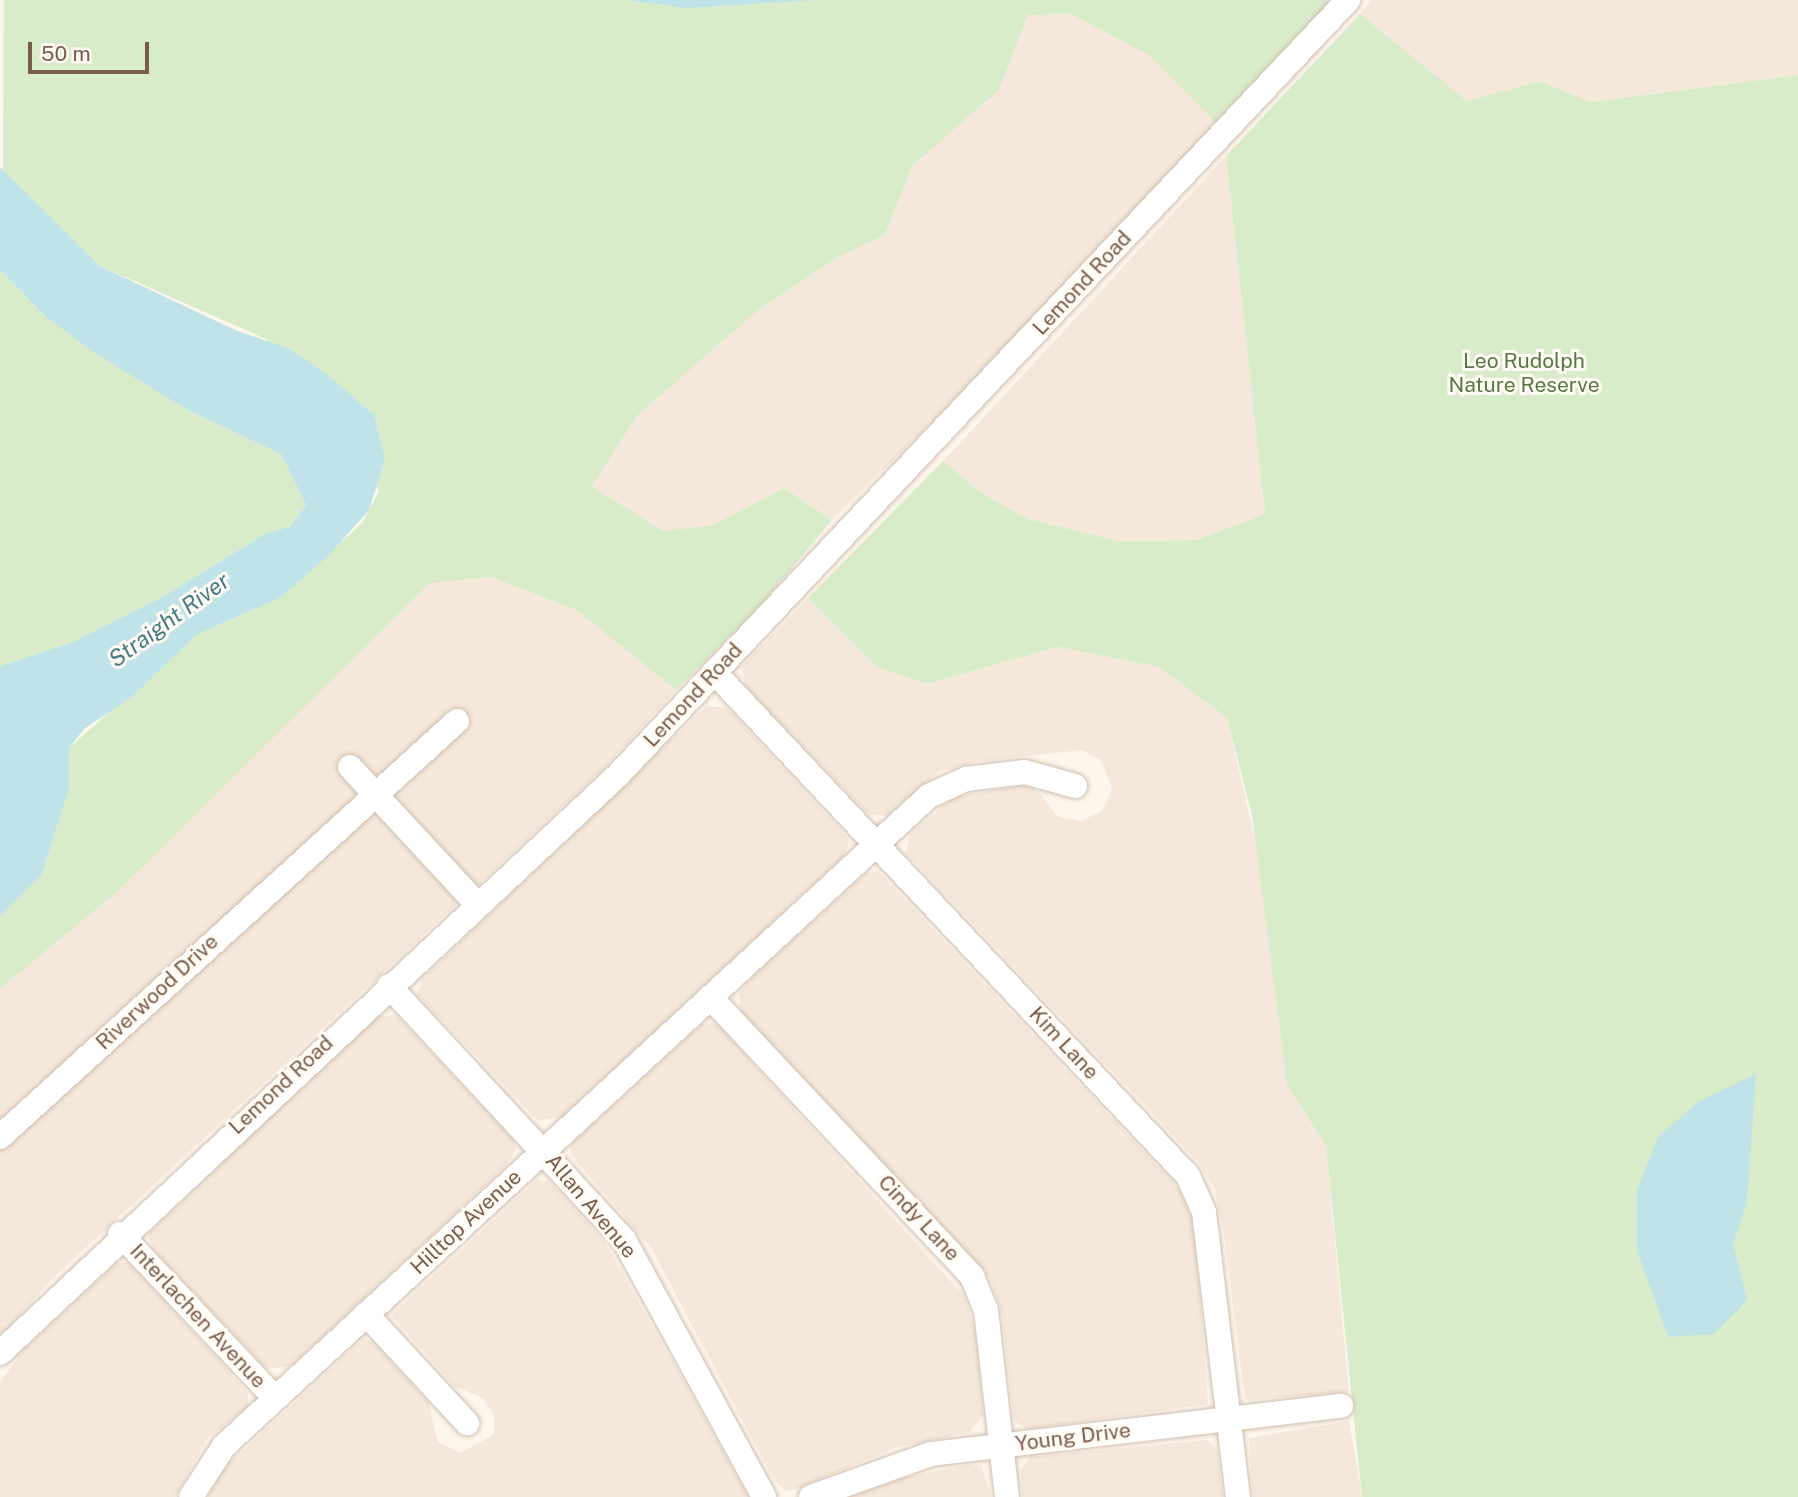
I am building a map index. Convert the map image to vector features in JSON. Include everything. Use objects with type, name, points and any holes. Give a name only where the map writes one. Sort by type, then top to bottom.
[{"type":"street","name":"Lemond Road","points":[[0,1353],[120,1234],[618,775],[1348,0]]},
{"type":"street","name":"Kim Lane","points":[[714,672],[1188,1176],[1204,1212],[1238,1497]]},
{"type":"street","name":"Riverwood Drive","points":[[0,1137],[373,792],[457,721]]},
{"type":"street","points":[[350,767],[477,904]]},
{"type":"street","name":"Hilltop Avenue","points":[[191,1497],[224,1446],[929,796],[966,779],[1025,772],[1075,786]]},
{"type":"street","name":"Allan Avenue","points":[[389,986],[597,1206],[648,1277],[764,1497]]},
{"type":"street","name":"Cindy Lane","points":[[710,997],[972,1276],[986,1310],[1007,1497]]},
{"type":"street","name":"Interlachen Avenue","points":[[120,1234],[275,1398]]},
{"type":"street","points":[[366,1314],[467,1423]]},
{"type":"street","name":"Young Drive","points":[[811,1497],[893,1463],[1001,1446],[1341,1406]]},
{"type":"shaded area","points":[[1372,0],[1798,0],[1798,75],[1591,102],[1540,81],[1467,101],[1360,14]]},
{"type":"shaded area","points":[[1071,14],[1150,56],[1217,124],[966,389],[832,520],[784,488],[713,525],[663,531],[592,486],[637,416],[756,312],[838,257],[885,235],[912,166],[999,90],[1028,15]]},
{"type":"shaded area","points":[[1226,156],[1265,514],[1196,540],[1119,541],[1028,519],[983,494],[943,461]]},
{"type":"shaded area","points":[[491,577],[576,610],[676,690],[602,770],[54,1277],[0,1337],[0,989],[116,893],[430,582]]},
{"type":"shaded area","points":[[808,598],[841,630],[927,684],[1058,647],[1159,667],[1227,718],[1326,1146],[1349,1392],[1245,1400],[1224,1233],[1214,1187],[1198,1162],[906,853],[910,834],[955,797],[1025,785],[1039,792],[1057,816],[1081,821],[1102,811],[1112,789],[1101,760],[1082,750],[974,762],[939,772],[887,816],[868,814],[745,686],[742,666]]},
{"type":"shaded area","points":[[707,706],[727,708],[842,831],[849,839],[845,855],[562,1117],[538,1121],[417,994],[424,977]]},
{"type":"shaded area","points":[[878,871],[1182,1192],[1195,1226],[1208,1404],[1028,1429],[1014,1421],[1002,1313],[990,1278],[741,1013],[739,994],[746,983],[865,874]]},
{"type":"shaded area","points":[[396,1015],[513,1139],[516,1150],[505,1167],[291,1366],[267,1369],[153,1250],[148,1234],[375,1016]]},
{"type":"shaded area","points":[[702,1024],[718,1025],[965,1297],[976,1333],[983,1415],[970,1432],[897,1447],[797,1489],[786,1491],[774,1480],[651,1248],[570,1154],[572,1143]]},
{"type":"shaded area","points":[[537,1180],[549,1181],[605,1242],[749,1497],[208,1497],[221,1471],[363,1339],[373,1342],[429,1403],[438,1442],[461,1453],[494,1434],[494,1415],[483,1398],[454,1386],[391,1315]]},
{"type":"shaded area","points":[[117,1263],[130,1263],[248,1393],[248,1406],[207,1439],[175,1497],[0,1497],[0,1382],[25,1348]]},
{"type":"shaded area","points":[[1349,1421],[1362,1497],[1253,1497],[1249,1438]]},
{"type":"shaded area","points":[[1208,1440],[1217,1450],[1223,1497],[1022,1497],[1021,1469],[1030,1457]]},
{"type":"shaded area","points":[[968,1465],[982,1466],[991,1497],[847,1497],[882,1482]]},
{"type":"green space","points":[[4,0],[1327,0],[1329,5],[1217,124],[1150,56],[1071,14],[1028,15],[999,90],[912,166],[885,235],[838,257],[756,312],[637,416],[592,486],[663,531],[713,525],[784,488],[832,520],[762,604],[676,690],[576,610],[491,577],[430,583],[116,893],[0,989],[0,916],[42,874],[69,789],[69,748],[197,634],[280,598],[362,523],[379,491],[266,339],[100,266],[3,172]]},
{"type":"green space","name":"Leo Rudolph Nature Reserve","points":[[1360,14],[1467,101],[1540,81],[1591,102],[1798,75],[1798,1497],[1362,1497],[1326,1146],[1287,1084],[1252,815],[1227,718],[1159,667],[1058,647],[927,684],[877,667],[808,598],[943,461],[983,494],[1028,519],[1119,541],[1196,540],[1265,514],[1226,156]]},
{"type":"green space","points":[[0,270],[46,317],[191,412],[281,454],[306,505],[291,526],[265,534],[161,598],[73,642],[0,666]]},
{"type":"water","points":[[627,0],[816,0],[687,8]]},
{"type":"water","name":"Straight River","points":[[0,167],[100,266],[235,330],[290,349],[328,375],[374,415],[385,459],[369,510],[330,554],[280,598],[197,634],[133,696],[84,729],[69,748],[69,789],[42,874],[0,916],[0,666],[73,642],[161,598],[265,534],[291,526],[306,505],[281,454],[191,412],[98,355],[46,317],[0,270]]},
{"type":"water","points":[[1756,1074],[1747,1202],[1733,1244],[1747,1300],[1714,1334],[1668,1337],[1637,1250],[1637,1190],[1658,1137],[1698,1102]]}]
